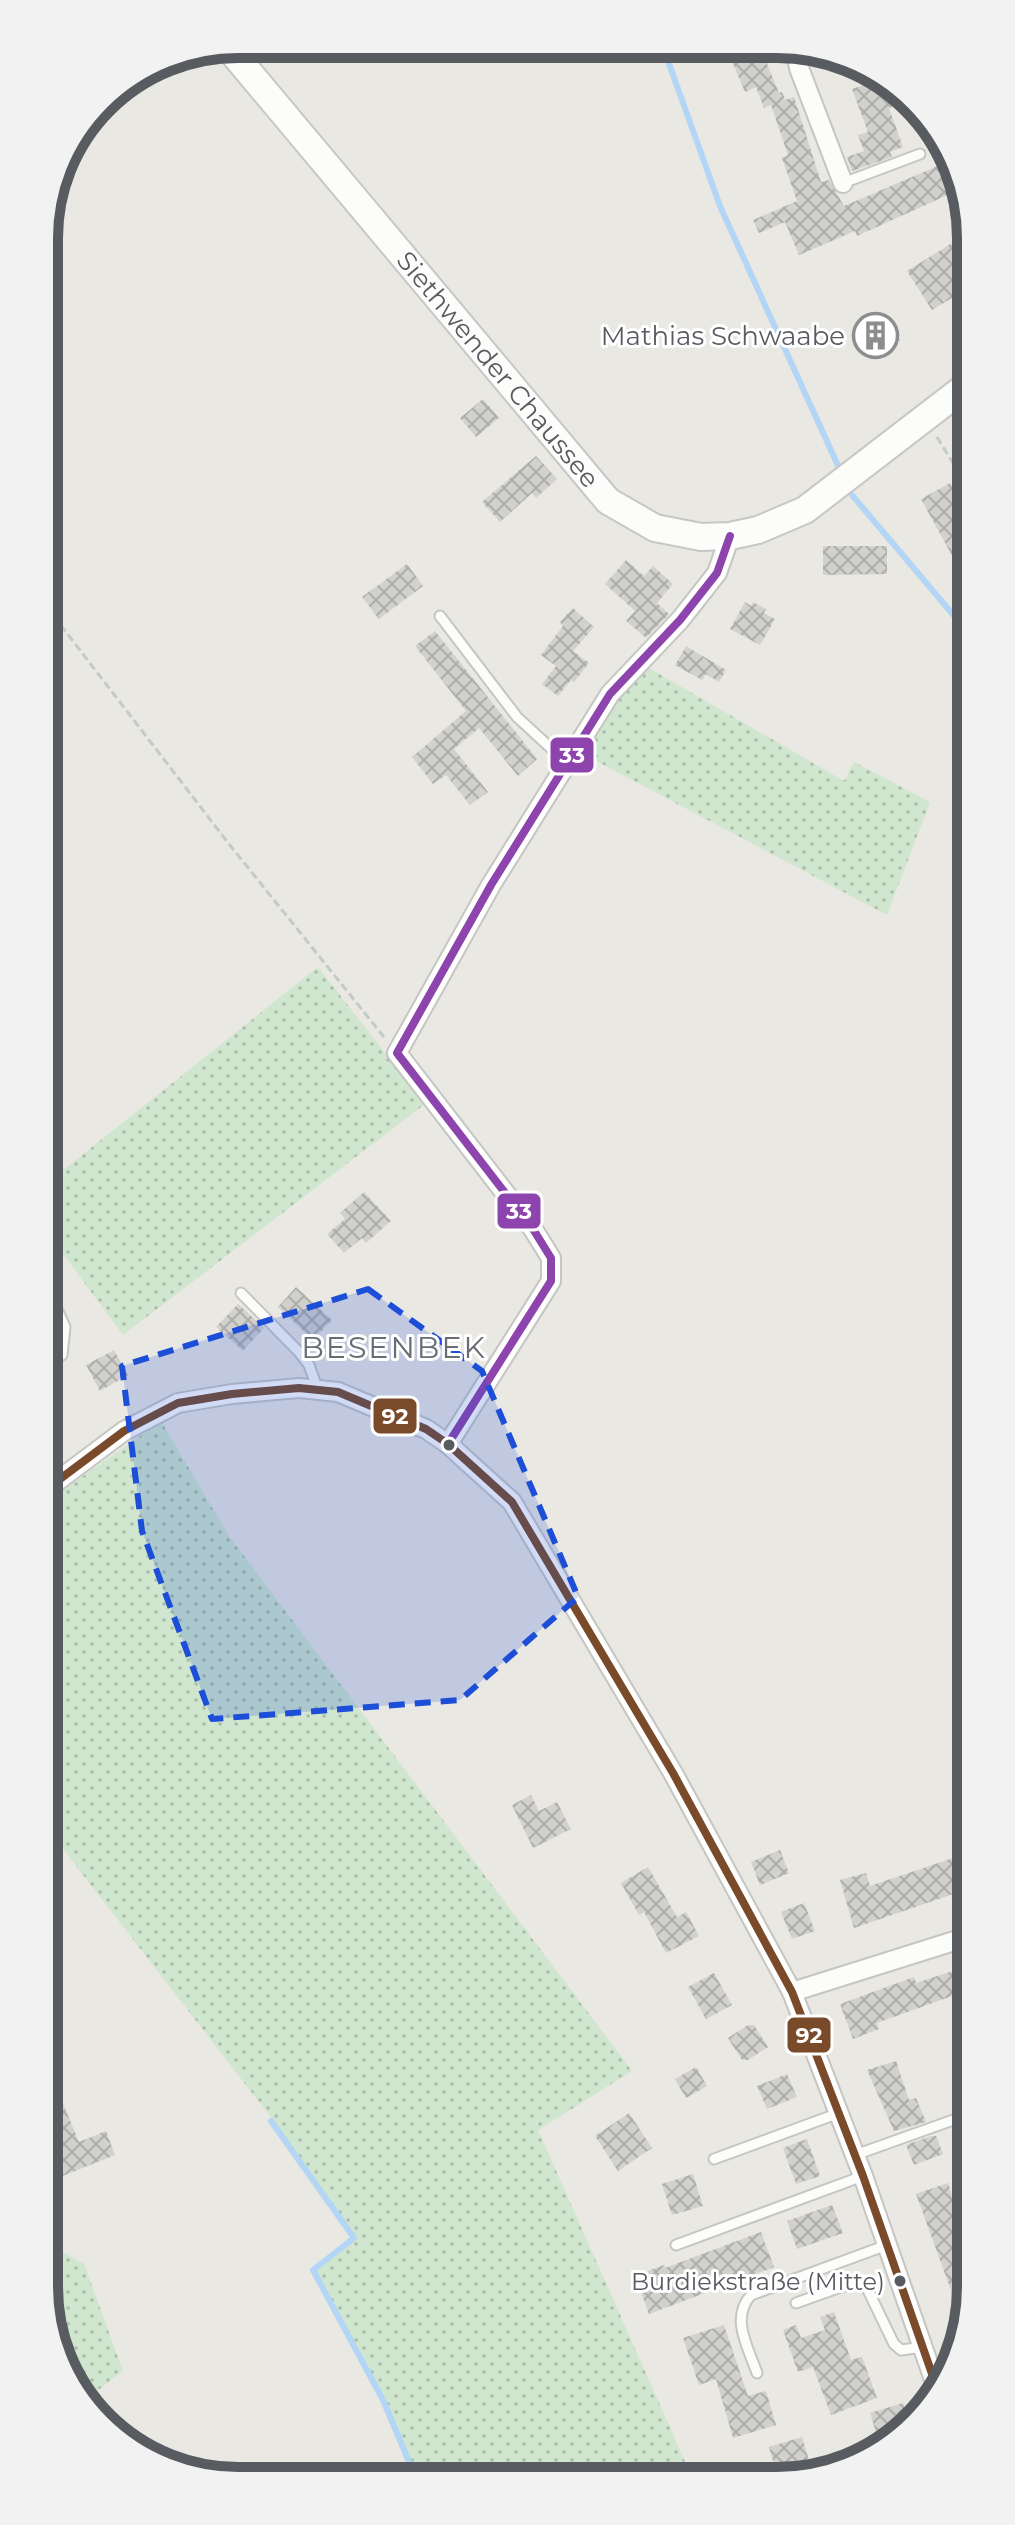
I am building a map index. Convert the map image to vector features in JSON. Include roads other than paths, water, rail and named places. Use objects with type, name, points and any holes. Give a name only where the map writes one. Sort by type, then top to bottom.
[{"type":"main road","name":"Siethwender Chaussee","points":[[237,58],[608,501],[655,528],[701,537],[730,536],[758,530],[805,510],[957,393]]},
{"type":"street","points":[[797,59],[843,183]]},
{"type":"street","points":[[448,1444],[551,1281],[551,1258],[533,1229],[397,1053],[491,885],[610,694],[680,620],[717,573],[730,536]]},
{"type":"street","points":[[58,1480],[124,1431],[178,1403],[299,1388],[338,1392],[426,1429],[448,1444],[512,1502],[673,1773],[792,1992],[863,2176],[933,2377]]},
{"type":"street","points":[[792,1992],[957,1940]]},
{"type":"lane","points":[[843,183],[920,154]]},
{"type":"lane","points":[[440,616],[517,717],[567,763]]},
{"type":"lane","points":[[241,1293],[299,1352],[309,1365],[318,1390]]},
{"type":"lane","points":[[58,1311],[65,1327],[62,1355],[58,1358]]},
{"type":"lane","points":[[714,2159],[839,2113]]},
{"type":"lane","points":[[855,2155],[957,2119]]},
{"type":"lane","points":[[676,2245],[863,2176]]},
{"type":"lane","points":[[757,2373],[740,2312],[751,2295],[887,2245]]},
{"type":"lane","points":[[796,2303],[855,2282],[865,2284],[894,2344],[901,2350],[923,2347]]},
{"type":"waterway","points":[[667,58],[720,206],[840,470]]},
{"type":"waterway","points":[[852,495],[957,619]]},
{"type":"waterway","points":[[271,2121],[354,2238],[313,2270],[383,2400],[411,2467]]},
{"type":"place","name":"Mathias Schwaabe","points":[[876,336]]},
{"type":"place","name":"Burdiekstraße (Mitte)","points":[[900,2281]]},
{"type":"district","name":"BESENBEK","points":[[394,1348]]}]
